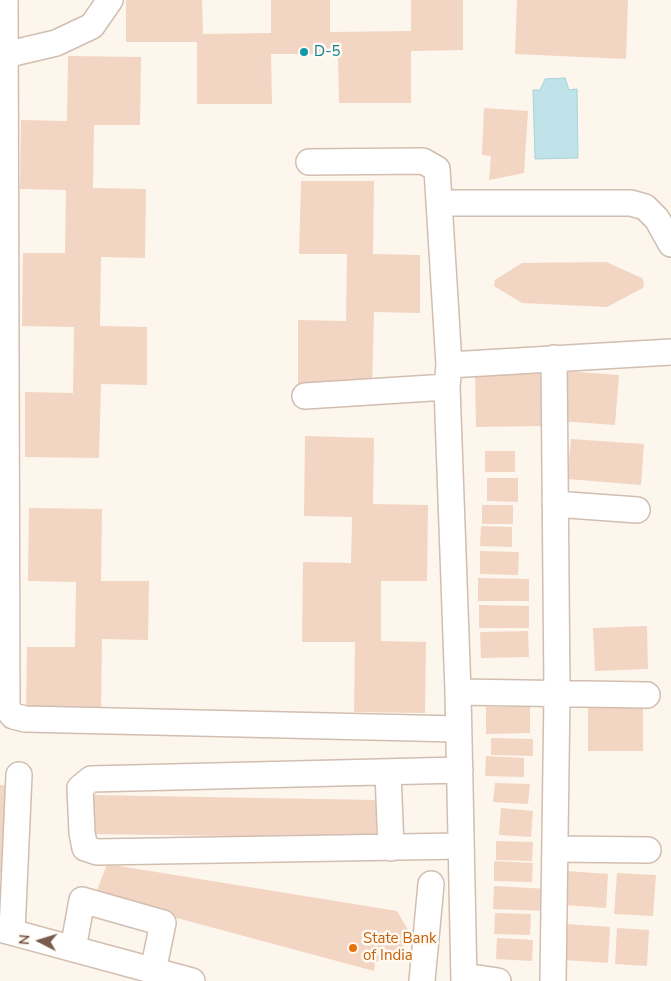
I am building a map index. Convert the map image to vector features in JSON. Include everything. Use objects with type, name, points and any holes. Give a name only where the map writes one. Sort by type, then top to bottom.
[{"type":"street","points":[[5,0],[8,708],[13,716],[25,719],[458,729]]},
{"type":"street","points":[[5,55],[56,44],[92,26],[110,0]]},
{"type":"street","points":[[309,162],[423,161],[437,169],[448,376],[458,692],[464,979],[498,981]]},
{"type":"street","points":[[439,203],[630,204],[645,207],[657,220],[671,244]]},
{"type":"street","points":[[305,396],[448,376],[554,358],[671,352]]},
{"type":"street","points":[[553,981],[557,694],[554,358]]},
{"type":"street","points":[[555,504],[637,510]]},
{"type":"street","points":[[458,692],[647,695]]},
{"type":"street","points":[[460,770],[91,779],[80,788],[82,833],[85,848],[97,852],[461,846]]},
{"type":"street","points":[[388,773],[391,848]]},
{"type":"street","points":[[20,775],[6,931],[192,981]]},
{"type":"street","points":[[556,849],[648,850]]},
{"type":"street","points":[[422,981],[431,884]]},
{"type":"street","points":[[74,949],[82,900],[163,923],[153,971]]},
{"type":"water","points":[[565,78],[569,90],[577,89],[578,158],[535,159],[533,90],[540,90],[545,79]]},
{"type":"building","name":"D-5","points":[[126,0],[202,0],[203,34],[271,33],[271,0],[330,0],[330,32],[411,31],[411,0],[463,0],[463,50],[411,51],[411,103],[339,103],[338,54],[271,54],[272,104],[197,104],[197,42],[126,42]]},
{"type":"building","points":[[517,0],[628,0],[626,59],[515,54]]},
{"type":"building","points":[[68,56],[141,57],[140,125],[94,125],[93,188],[146,189],[145,258],[101,257],[100,326],[147,327],[147,385],[101,384],[99,458],[25,457],[25,392],[73,393],[74,327],[22,326],[23,253],[65,253],[66,190],[20,189],[21,120],[67,121]]},
{"type":"building","points":[[484,108],[528,111],[524,173],[489,180],[491,156],[482,155]]},
{"type":"building","points":[[301,181],[374,181],[373,254],[420,255],[420,313],[374,312],[372,385],[298,385],[298,320],[346,321],[347,254],[299,254]]},
{"type":"building","points":[[606,262],[642,278],[644,282],[643,288],[607,307],[522,303],[494,286],[495,280],[522,263]]},
{"type":"building","points":[[564,371],[619,375],[615,425],[560,421]]},
{"type":"building","points":[[475,372],[543,372],[544,426],[476,427]]},
{"type":"building","points":[[305,436],[374,438],[373,504],[428,505],[427,581],[381,581],[381,641],[426,642],[425,713],[354,712],[355,642],[302,642],[303,562],[351,563],[352,517],[304,516]]},
{"type":"building","points":[[571,439],[644,444],[641,485],[567,479]]},
{"type":"building","points":[[485,451],[515,451],[515,472],[485,472]]},
{"type":"building","points":[[487,478],[518,478],[518,502],[487,501]]},
{"type":"building","points":[[482,505],[513,505],[513,524],[482,524]]},
{"type":"building","points":[[29,508],[102,509],[101,581],[149,581],[148,640],[102,639],[101,713],[26,712],[27,647],[75,647],[76,582],[28,581]]},
{"type":"building","points":[[481,526],[512,527],[512,547],[480,546]]},
{"type":"building","points":[[480,551],[519,552],[518,575],[480,574]]},
{"type":"building","points":[[478,578],[529,579],[529,601],[478,601]]},
{"type":"building","points":[[479,605],[529,606],[529,628],[479,628]]},
{"type":"building","points":[[647,626],[648,669],[595,671],[593,628]]},
{"type":"building","points":[[528,631],[529,657],[481,658],[480,632]]},
{"type":"building","points":[[588,701],[643,701],[643,751],[588,751]]},
{"type":"building","points":[[486,707],[530,707],[530,733],[486,734]]},
{"type":"building","points":[[491,738],[533,739],[533,756],[491,755]]},
{"type":"building","points":[[486,756],[524,758],[524,777],[485,776]]},
{"type":"building","points":[[495,783],[530,784],[528,804],[493,802]]},
{"type":"building","points":[[0,785],[11,786],[5,874],[0,873]]},
{"type":"building","points":[[91,795],[377,800],[376,838],[91,834]]},
{"type":"building","points":[[501,808],[533,811],[531,837],[499,835]]},
{"type":"building","points":[[496,841],[533,842],[532,861],[496,860]]},
{"type":"building","points":[[494,861],[533,863],[532,882],[494,881]]},
{"type":"building","points":[[107,864],[397,911],[411,935],[397,957],[375,962],[374,971],[95,896]]},
{"type":"building","points":[[567,871],[608,874],[606,908],[564,905]]},
{"type":"building","points":[[617,873],[656,875],[653,916],[614,914]]},
{"type":"building","points":[[494,886],[548,889],[547,911],[493,909]]},
{"type":"building","points":[[495,913],[531,914],[530,935],[494,934]]},
{"type":"building","points":[[567,924],[610,927],[608,963],[564,960]]},
{"type":"building","points":[[617,928],[649,930],[647,966],[615,964]]},
{"type":"building","points":[[497,938],[533,940],[532,961],[496,959]]},
{"type":"place","name":"D-5","points":[[304,52]]},
{"type":"place","name":"State Bank of India","points":[[353,948]]}]
